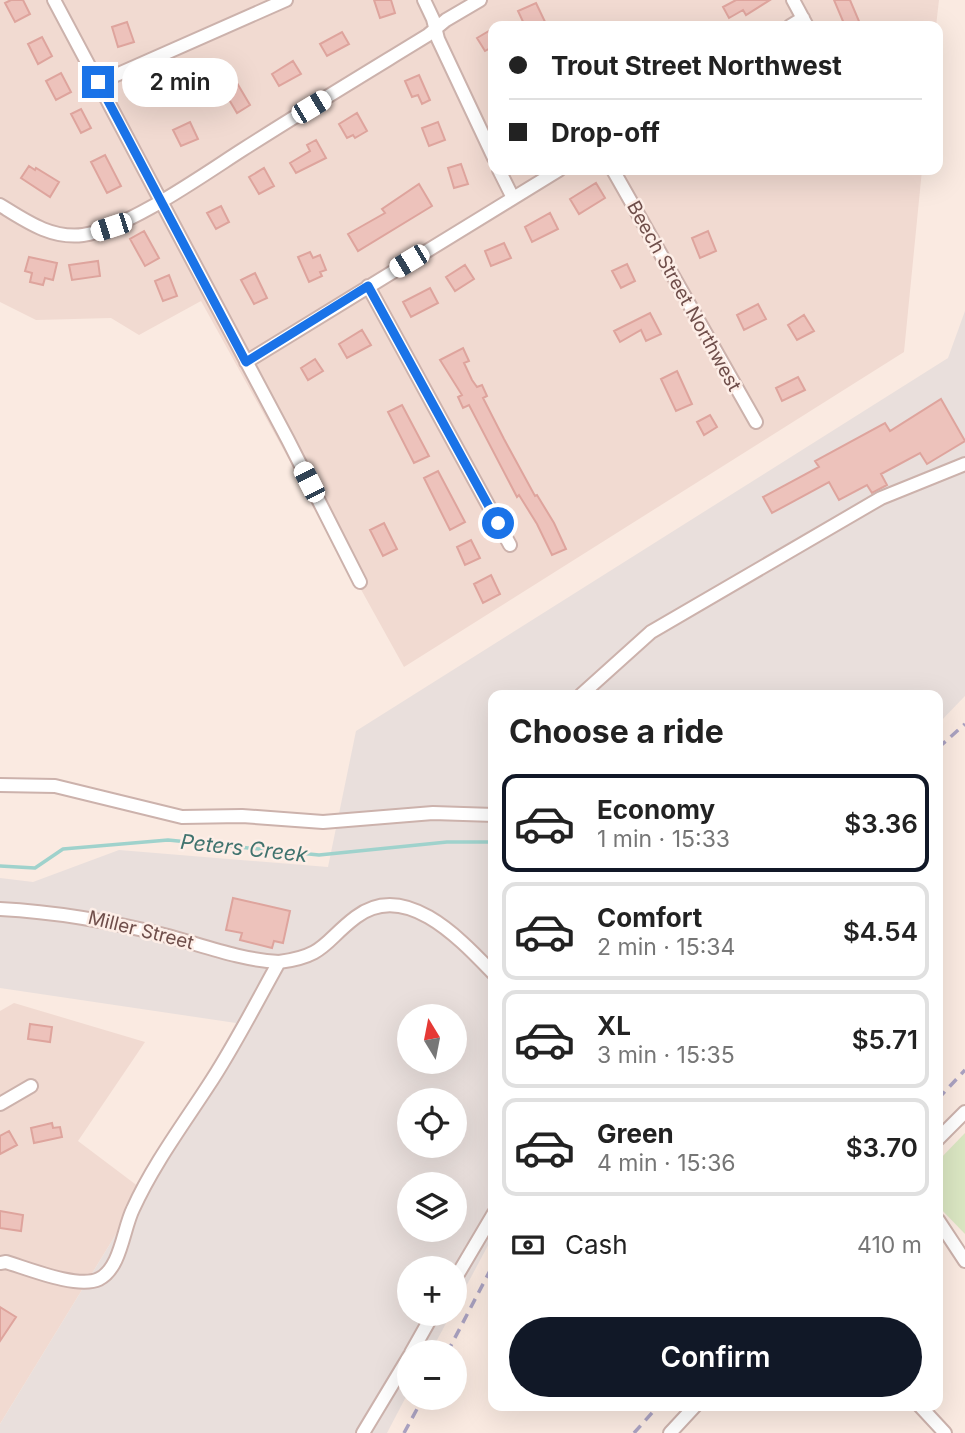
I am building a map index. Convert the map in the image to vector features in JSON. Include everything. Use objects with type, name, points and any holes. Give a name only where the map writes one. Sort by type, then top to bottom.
[{"type":"street","points":[[54,0],[359,582]]},
{"type":"street","points":[[98,82],[286,0]]},
{"type":"street","points":[[424,0],[438,39],[488,145]]},
{"type":"street","points":[[0,205],[38,228],[73,236],[111,227],[159,200],[480,0]]},
{"type":"street","points":[[793,0],[804,21]]},
{"type":"street","points":[[502,175],[513,198]]},
{"type":"street","points":[[246,362],[551,175]]},
{"type":"street","name":"Beech Street Northwest","points":[[616,175],[757,422]]},
{"type":"street","points":[[368,286],[510,545]]},
{"type":"street","points":[[586,690],[650,632],[881,498],[965,464]]},
{"type":"street","points":[[0,785],[55,786],[182,817],[242,816],[334,822],[433,813],[488,815]]},
{"type":"street","points":[[0,1263],[6,1262],[80,1282],[93,1281],[107,1274],[113,1265],[133,1207],[279,962],[296,960],[325,947],[359,914],[370,909],[401,906],[418,911],[441,925],[463,942],[488,968]]},
{"type":"street","name":"Miller Street","points":[[0,909],[73,914],[115,922],[251,959],[279,962]]},
{"type":"street","points":[[0,1104],[31,1086]]},
{"type":"street","points":[[943,1134],[965,1112]]},
{"type":"street","points":[[467,1259],[488,1223]]},
{"type":"street","points":[[943,1228],[965,1261]]},
{"type":"street","points":[[363,1433],[397,1376]]},
{"type":"street","points":[[670,1433],[690,1411]]},
{"type":"street","points":[[925,1411],[945,1433]]},
{"type":"shaded area","points":[[0,0],[939,0],[937,21],[488,21],[488,175],[922,175],[904,352],[404,667],[201,301],[139,335],[111,318],[36,320],[0,302]]},
{"type":"shaded area","points":[[965,311],[965,696],[943,719],[943,690],[488,690],[488,1245],[467,1285],[467,1256],[397,1256],[397,1326],[445,1326],[437,1340],[397,1340],[399,1410],[387,1433],[0,1433],[0,1424],[143,1190],[236,1023],[0,988],[0,878],[33,882],[119,850],[328,867],[356,731],[948,358]]},
{"type":"shaded area","points":[[14,1003],[145,1042],[78,1141],[143,1190],[0,1424],[0,1011]]},
{"type":"green space","points":[[965,1133],[965,1234],[943,1211],[943,1156]]},
{"type":"building","points":[[23,0],[30,14],[15,22],[5,3]]},
{"type":"building","points":[[374,0],[391,0],[395,13],[380,18]]},
{"type":"building","points":[[736,0],[770,0],[746,15],[743,10],[729,18],[723,7]]},
{"type":"building","points":[[834,0],[850,0],[859,21],[843,21]]},
{"type":"building","points":[[536,3],[545,21],[523,21],[518,11]]},
{"type":"building","points":[[127,22],[134,42],[118,47],[112,27]]},
{"type":"building","points":[[342,32],[349,44],[327,56],[320,44]]},
{"type":"building","points":[[488,32],[488,49],[485,51],[477,38]]},
{"type":"building","points":[[42,37],[52,56],[38,64],[28,44]]},
{"type":"building","points":[[293,61],[301,74],[279,86],[272,74]]},
{"type":"building","points":[[61,73],[71,92],[56,100],[46,81]]},
{"type":"building","points":[[419,75],[430,100],[422,104],[418,95],[412,97],[405,81]]},
{"type":"building","points":[[237,83],[250,105],[237,113],[224,91]]},
{"type":"building","points":[[81,109],[91,128],[81,133],[71,114]]},
{"type":"building","points":[[357,113],[367,131],[355,138],[353,135],[347,138],[339,124]]},
{"type":"building","points":[[190,122],[198,139],[181,146],[173,130]]},
{"type":"building","points":[[438,122],[445,140],[429,146],[422,128]]},
{"type":"building","points":[[316,140],[326,158],[296,173],[290,163],[310,151],[307,145]]},
{"type":"building","points":[[105,155],[121,186],[107,193],[91,162]]},
{"type":"building","points":[[461,164],[468,184],[454,188],[448,168]]},
{"type":"building","points":[[29,166],[59,182],[50,197],[21,178]]},
{"type":"building","points":[[264,168],[274,186],[259,194],[249,177]]},
{"type":"building","points":[[596,183],[605,198],[579,214],[570,199]]},
{"type":"building","points":[[419,184],[432,206],[358,251],[348,234],[385,213],[382,209]]},
{"type":"building","points":[[221,206],[229,222],[216,229],[207,213]]},
{"type":"building","points":[[550,213],[558,229],[532,242],[525,227]]},
{"type":"building","points":[[144,231],[159,258],[145,266],[130,239]]},
{"type":"building","points":[[708,231],[716,251],[700,258],[692,238]]},
{"type":"building","points":[[504,243],[511,258],[491,266],[485,251]]},
{"type":"building","points":[[310,252],[313,258],[320,255],[326,270],[320,272],[322,276],[309,282],[298,257]]},
{"type":"building","points":[[29,257],[57,263],[53,280],[45,278],[43,285],[30,282],[32,273],[25,271]]},
{"type":"building","points":[[98,261],[100,276],[72,280],[69,265]]},
{"type":"building","points":[[627,264],[635,281],[621,288],[612,271]]},
{"type":"building","points":[[465,265],[474,279],[455,291],[446,277]]},
{"type":"building","points":[[255,273],[267,298],[254,304],[241,280]]},
{"type":"building","points":[[169,275],[177,296],[163,301],[155,281]]},
{"type":"building","points":[[430,288],[438,303],[411,317],[403,302]]},
{"type":"building","points":[[758,304],[766,319],[744,330],[737,315]]},
{"type":"building","points":[[650,313],[661,334],[646,341],[641,330],[620,342],[614,331]]},
{"type":"building","points":[[804,315],[814,331],[797,340],[788,325]]},
{"type":"building","points":[[362,330],[371,345],[347,358],[339,344]]},
{"type":"building","points":[[463,348],[469,361],[464,363],[472,380],[477,387],[482,385],[487,396],[483,398],[504,439],[535,496],[537,495],[554,523],[566,549],[552,555],[537,524],[519,495],[517,497],[469,405],[463,408],[458,397],[462,395],[440,360]]},
{"type":"building","points":[[315,359],[323,371],[308,380],[301,368]]},
{"type":"building","points":[[677,371],[692,404],[676,411],[661,379]]},
{"type":"building","points":[[798,377],[805,390],[782,401],[776,388]]},
{"type":"building","points":[[941,399],[965,441],[927,464],[920,453],[881,474],[887,485],[872,493],[867,485],[839,500],[829,482],[772,513],[763,497],[819,467],[815,461],[885,423],[890,431]]},
{"type":"building","points":[[402,405],[429,456],[414,463],[388,412]]},
{"type":"building","points":[[710,415],[717,427],[704,435],[697,422]]},
{"type":"building","points":[[438,471],[465,522],[450,530],[424,478]]},
{"type":"building","points":[[384,523],[397,549],[383,556],[370,530]]},
{"type":"building","points":[[471,540],[480,558],[465,565],[457,547]]},
{"type":"building","points":[[491,575],[500,594],[483,603],[474,584]]},
{"type":"building","points":[[233,898],[290,911],[283,943],[274,941],[272,948],[240,940],[242,933],[226,930]]},
{"type":"building","points":[[30,1024],[52,1027],[50,1042],[28,1039]]},
{"type":"building","points":[[52,1123],[53,1128],[60,1127],[62,1137],[34,1143],[31,1128]]},
{"type":"building","points":[[9,1131],[17,1145],[0,1154],[0,1136]]},
{"type":"building","points":[[0,1211],[23,1215],[21,1231],[0,1228]]},
{"type":"building","points":[[0,1307],[16,1317],[0,1341]]},
{"type":"waterway","name":"Peters Creek","points":[[0,866],[35,868],[63,849],[168,840],[319,855],[447,842],[488,842]]},
{"type":"railway","points":[[943,744],[965,724]]},
{"type":"railway","points":[[943,1094],[965,1070]]},
{"type":"railway","points":[[454,1340],[488,1274]]},
{"type":"railway","points":[[404,1433],[416,1410]]},
{"type":"railway","points":[[634,1433],[654,1411]]},
{"type":"route","points":[[98,82],[246,362],[368,286],[498,523]]}]
